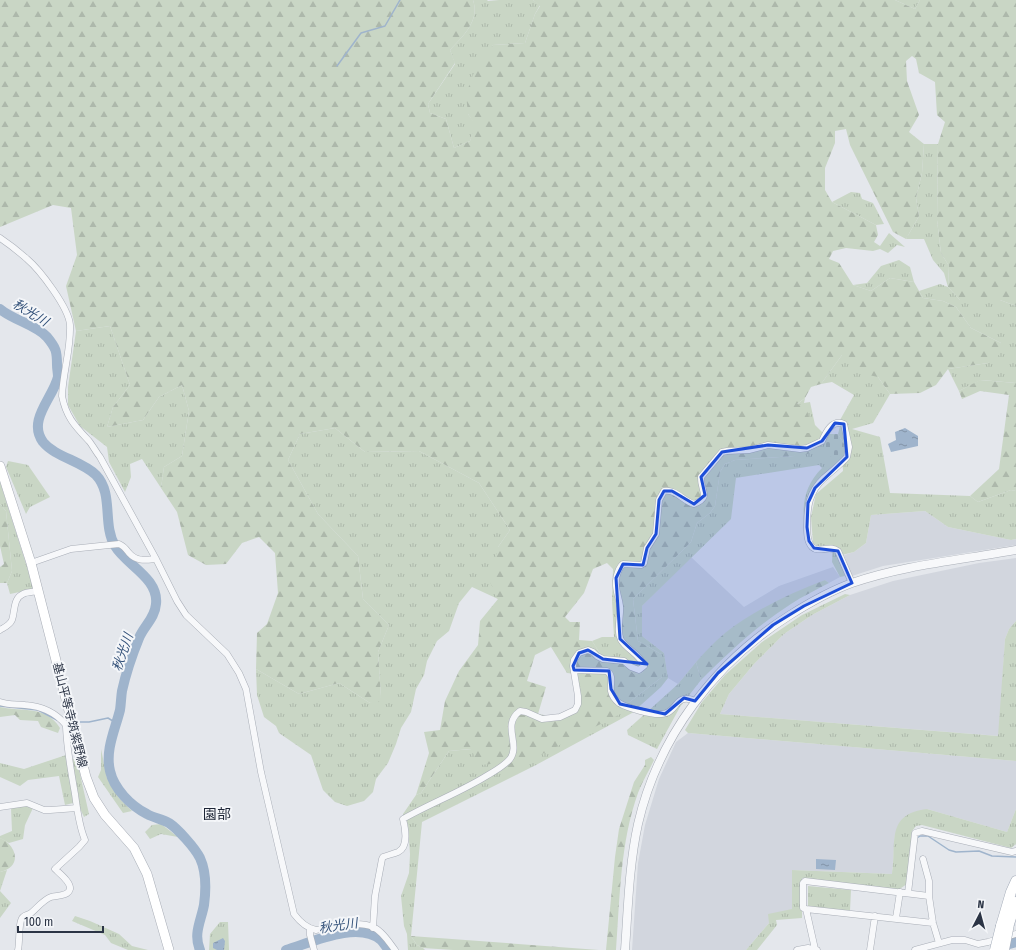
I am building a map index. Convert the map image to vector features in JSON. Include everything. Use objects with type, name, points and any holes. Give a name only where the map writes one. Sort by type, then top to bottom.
[{"type":"main road","name":"基山平等寺筑紫野線","points":[[0,466],[32,563],[69,724],[86,777],[94,798],[105,815],[134,848],[147,874],[169,950]]},
{"type":"main road","points":[[1004,950],[1005,925],[1011,892],[1016,881]]},
{"type":"main road","points":[[995,950],[1016,902]]},
{"type":"street","points":[[0,238],[28,259],[45,279],[65,310],[70,324],[62,387],[63,404],[69,418],[90,442],[96,452],[186,615],[227,654],[246,689],[261,772],[292,908],[297,919],[310,932],[314,949]]},
{"type":"street","points":[[374,928],[375,896],[382,859],[383,857],[398,852],[403,847],[405,831],[403,819],[476,782],[504,765],[513,753],[514,744],[511,730],[512,724],[515,715],[520,711],[542,719],[560,717],[575,710],[578,704],[574,670],[572,666],[579,653],[588,650],[603,659],[624,661],[636,670],[639,670],[644,666],[639,657],[625,646],[620,639],[618,631],[620,605],[616,578],[620,565],[641,565],[644,563],[647,548],[656,534],[659,500],[664,491],[672,491],[689,503],[694,504],[703,499],[704,495],[701,477],[719,455],[727,451],[739,451],[768,445],[800,449],[807,448],[822,441],[825,433],[830,427],[835,423],[840,422],[844,424],[849,447],[847,457],[815,488],[808,503],[807,527],[810,546],[820,550],[832,548],[838,551],[852,583]]},
{"type":"street","points":[[32,563],[71,550],[119,544],[124,546],[132,556],[137,559],[156,559]]},
{"type":"street","points":[[625,950],[634,846],[645,800],[662,756],[673,736],[695,701],[718,673],[773,625],[804,606],[852,583],[898,570],[1016,550]]},
{"type":"street","points":[[0,630],[7,626],[12,620],[18,597],[22,594],[38,591]]},
{"type":"street","points":[[574,670],[607,671],[610,673],[612,678],[611,690],[614,698],[620,704],[659,715],[670,712],[679,700],[684,698],[689,698],[695,701]]},
{"type":"street","points":[[0,702],[37,707],[49,711],[69,724],[66,733],[70,768],[77,808],[85,840],[80,847],[55,869],[69,884],[70,888],[68,892],[50,897],[29,914],[23,916],[19,926],[20,936],[18,950]]},
{"type":"street","points":[[0,807],[27,803],[44,810],[77,808]]},
{"type":"street","points":[[908,892],[913,842],[915,833],[918,831],[934,833],[1012,852],[1016,851]]},
{"type":"street","points":[[923,859],[929,882],[929,896],[933,923],[939,943]]},
{"type":"street","points":[[929,896],[908,892],[805,881],[803,883],[802,908],[933,923]]},
{"type":"street","points":[[896,918],[900,892]]},
{"type":"street","points":[[797,950],[808,948],[817,949],[806,909]]},
{"type":"street","points":[[870,950],[875,916]]},
{"type":"street","points":[[310,932],[357,924],[374,928],[381,933],[395,950]]},
{"type":"street","points":[[915,950],[958,939],[978,944],[1016,934]]},
{"type":"highlighted area","points":[[835,423],[844,424],[847,457],[815,488],[808,503],[807,527],[809,541],[814,548],[838,551],[852,583],[804,606],[773,625],[718,673],[695,701],[684,698],[665,714],[620,704],[611,689],[609,671],[574,670],[573,666],[579,653],[588,650],[603,659],[647,664],[620,639],[616,578],[623,564],[643,565],[647,548],[656,534],[659,500],[664,491],[672,491],[694,504],[705,495],[701,477],[722,452],[768,445],[807,448],[822,441]]},
{"type":"shaded area","points":[[925,511],[948,527],[1011,540],[1016,539],[1016,545],[883,566],[852,576],[844,555],[854,552],[866,543],[871,515]]},
{"type":"shaded area","points":[[691,557],[744,607],[779,586],[833,567],[840,577],[829,583],[825,580],[724,634],[696,662],[678,684],[668,678],[664,653],[642,636],[642,606]]},
{"type":"shaded area","points":[[1016,558],[1016,621],[1009,629],[1005,639],[999,736],[720,714],[729,694],[754,664],[784,634],[812,615],[850,595],[893,581],[979,563]]},
{"type":"shaded area","points":[[688,733],[1016,761],[1016,809],[1007,832],[927,809],[895,834],[892,874],[792,870],[792,909],[769,923],[746,950],[632,950],[638,863],[645,825],[659,779],[676,742]]},
{"type":"green space","points":[[0,0],[473,0],[475,8],[474,15],[469,28],[450,50],[455,63],[428,104],[430,113],[446,119],[454,148],[470,141],[475,125],[468,114],[466,94],[473,75],[493,45],[525,43],[535,14],[540,6],[533,0],[895,0],[915,9],[920,0],[1016,0],[1016,306],[1000,300],[960,300],[948,287],[949,266],[941,253],[937,220],[938,144],[945,122],[937,115],[935,82],[919,73],[916,59],[912,56],[906,61],[907,81],[919,115],[909,132],[924,144],[922,173],[916,198],[919,216],[906,239],[893,232],[850,145],[846,129],[835,131],[835,143],[825,168],[825,190],[832,202],[876,225],[878,235],[874,242],[880,246],[880,249],[873,251],[846,248],[833,251],[829,259],[839,263],[853,285],[871,291],[890,278],[914,282],[923,298],[943,301],[956,307],[971,328],[1001,343],[999,355],[988,363],[948,369],[936,385],[920,393],[890,394],[878,377],[859,373],[857,359],[842,355],[821,384],[811,387],[805,398],[797,404],[805,406],[808,413],[809,423],[805,433],[823,433],[820,441],[808,454],[735,460],[725,464],[720,472],[715,506],[710,513],[697,523],[691,542],[633,599],[638,641],[661,654],[664,665],[662,677],[627,704],[626,711],[509,771],[502,763],[479,765],[471,749],[449,751],[421,793],[416,795],[429,753],[424,732],[440,730],[445,701],[459,671],[478,645],[480,621],[498,599],[490,582],[498,547],[510,530],[479,483],[419,451],[365,452],[335,428],[300,434],[288,460],[318,514],[358,556],[363,599],[389,625],[378,652],[381,697],[379,702],[370,703],[339,683],[299,694],[256,669],[257,633],[267,624],[278,593],[275,553],[259,537],[242,543],[226,564],[206,565],[188,555],[177,512],[161,488],[164,467],[182,456],[189,411],[182,385],[159,397],[143,420],[107,427],[113,407],[130,385],[110,326],[76,331],[66,286],[77,255],[71,208],[53,205],[0,227]],"holes":[[[607,563],[613,569],[612,601],[621,604],[621,626],[624,638],[629,646],[641,656],[647,664],[642,673],[634,674],[624,664],[605,661],[592,641],[579,640],[580,622],[570,622],[565,617],[584,593],[593,569]],[[551,647],[567,673],[576,674],[581,704],[577,711],[561,718],[538,714],[546,687],[527,681],[535,655]]]},
{"type":"green space","points":[[473,0],[533,0],[540,5],[535,14],[525,43],[493,45],[468,114],[476,125],[470,141],[454,148],[446,119],[430,113],[428,104],[455,64],[450,50],[469,28],[475,8]]},
{"type":"green space","points":[[895,0],[920,0],[915,9]]},
{"type":"green space","points":[[924,144],[938,144],[937,220],[941,253],[949,266],[948,287],[944,273],[933,260],[924,239],[906,239],[919,216],[916,198],[922,173]]},
{"type":"green space","points":[[851,192],[860,193],[862,199],[873,203],[884,224],[876,225],[832,202]]},
{"type":"green space","points":[[889,233],[905,247],[897,245],[888,253],[880,249],[880,246]]},
{"type":"green space","points":[[899,260],[910,267],[914,282],[890,278],[871,291],[853,285],[867,283],[881,266]]},
{"type":"green space","points":[[940,284],[948,287],[960,300],[1000,300],[1016,306],[1016,383],[981,380],[959,391],[948,369],[988,363],[1001,343],[971,328],[956,307],[943,301],[923,298],[919,291]]},
{"type":"green space","points":[[832,311],[857,359],[878,377],[890,394],[873,423],[852,429],[880,437],[890,493],[970,496],[978,502],[1011,490],[1016,491],[1016,539],[1011,540],[948,527],[925,511],[871,515],[866,543],[854,552],[838,556],[845,576],[840,577],[832,562],[833,545],[818,546],[813,543],[811,517],[816,494],[843,471],[842,458],[820,478],[806,500],[804,523],[806,493],[812,480],[822,468],[819,465],[736,478],[731,519],[642,606],[642,636],[664,653],[668,678],[661,687],[632,713],[536,765],[422,822],[411,936],[417,945],[425,950],[408,950],[401,896],[409,873],[410,854],[408,825],[403,814],[416,795],[421,793],[449,751],[472,749],[502,763],[509,770],[627,704],[662,677],[661,654],[638,641],[633,599],[691,542],[697,523],[710,513],[715,506],[720,472],[725,464],[735,460],[794,456],[823,433],[844,444],[838,434],[840,420],[854,395],[832,382],[821,384],[842,355]]},
{"type":"green space","points":[[110,326],[130,385],[113,407],[107,427],[143,420],[159,397],[182,385],[189,411],[182,456],[164,467],[161,488],[142,459],[130,464],[131,477],[125,492],[109,462],[107,447],[80,426],[68,405],[68,387],[76,331]]},
{"type":"green space","points":[[980,380],[1016,383],[1016,491],[1011,490],[978,502],[970,496],[999,469],[1009,395],[980,391],[962,399],[959,391]]},
{"type":"green space","points":[[805,398],[804,403],[810,402],[815,425],[823,433],[805,434],[796,405]]},
{"type":"green space","points":[[335,428],[365,452],[419,451],[479,483],[510,530],[498,547],[498,599],[472,587],[459,603],[449,631],[437,641],[427,661],[424,675],[416,689],[411,712],[401,728],[388,763],[376,779],[373,792],[364,801],[347,806],[335,802],[323,790],[311,755],[279,733],[276,726],[264,717],[257,695],[256,669],[299,694],[339,683],[370,703],[381,697],[378,652],[389,625],[363,599],[358,556],[318,514],[288,460],[300,434]]},
{"type":"green space","points":[[827,434],[838,434],[844,444],[842,458],[823,456]]},
{"type":"green space","points":[[8,461],[28,465],[50,497],[30,507],[26,514],[6,467]]},
{"type":"green space","points":[[0,482],[34,589],[10,594],[7,583],[12,571],[6,511],[0,504]]},
{"type":"green space","points":[[0,504],[6,511],[12,571],[7,583],[0,583],[0,567],[4,564],[0,546]]},
{"type":"green space","points":[[825,580],[829,583],[796,601],[755,630],[701,680],[696,662],[713,643],[725,633],[737,624],[773,603]]},
{"type":"green space","points":[[845,594],[850,595],[812,615],[784,634],[754,664],[729,694],[720,714],[998,736],[1005,639],[1009,629],[1016,621],[1016,761],[688,733],[685,730],[702,702],[725,675],[762,642],[802,615]]},
{"type":"green space","points":[[612,601],[621,603],[627,645],[644,658],[647,664],[642,673],[634,674],[624,664],[605,661],[592,641],[602,637],[614,637]]},
{"type":"green space","points":[[696,662],[701,680],[680,707],[657,749],[628,735],[627,730],[678,684]]},
{"type":"green space","points":[[0,707],[41,713],[48,716],[60,728],[58,733],[41,727],[38,721],[20,720],[15,715],[0,717]]},
{"type":"green space","points":[[101,749],[107,778],[119,798],[132,811],[123,813],[98,777],[101,770]]},
{"type":"green space","points":[[66,755],[77,761],[89,814],[84,817],[77,802],[65,805],[59,776],[28,780],[20,786],[0,777],[0,763],[24,769]]},
{"type":"green space","points":[[651,757],[654,760],[638,793],[632,812],[624,851],[616,950],[606,950],[619,829],[634,782],[645,765],[645,760]]},
{"type":"green space","points":[[23,805],[33,808],[25,825],[23,839],[9,843],[0,838],[0,836],[12,831],[11,808]]},
{"type":"green space","points":[[927,809],[1007,832],[1016,809],[1016,844],[1011,848],[922,825],[916,826],[912,831],[907,884],[898,890],[802,878],[802,918],[776,920],[777,925],[757,950],[746,950],[769,923],[768,914],[792,909],[792,870],[892,874],[894,841],[899,824],[905,817],[914,812]]},
{"type":"green space","points":[[161,824],[178,837],[161,834],[150,839],[145,832],[152,825]]},
{"type":"green space","points":[[0,838],[12,848],[15,857],[13,865],[10,868],[0,872]]},
{"type":"green space","points":[[7,870],[0,891],[0,872]]},
{"type":"green space","points":[[808,886],[851,890],[850,911],[808,907]]},
{"type":"green space","points":[[0,891],[11,903],[0,918]]},
{"type":"green space","points":[[75,916],[119,934],[132,946],[148,950],[128,950],[111,943],[105,935],[72,921]]},
{"type":"green space","points":[[220,922],[228,922],[229,950],[209,950],[210,934]]},
{"type":"green space","points":[[411,936],[599,950],[453,950],[423,948],[417,945]]},
{"type":"water","points":[[905,428],[918,436],[918,446],[891,452],[888,444],[896,440],[895,432]]},
{"type":"water","points":[[816,859],[836,860],[835,870],[816,869]]},
{"type":"water","points":[[223,938],[225,941],[224,950],[217,950],[213,948],[213,943]]},
{"type":"waterway","points":[[337,66],[361,33],[385,26],[400,0]]},
{"type":"waterway","name":"秋光川","points":[[0,309],[37,329],[47,337],[54,347],[57,356],[58,377],[39,417],[39,434],[43,442],[54,452],[84,466],[96,475],[105,491],[109,528],[115,546],[120,553],[147,579],[156,595],[154,614],[139,638],[125,678],[120,710],[110,748],[109,763],[110,771],[115,784],[129,802],[141,811],[173,826],[190,844],[200,858],[205,887],[204,905],[197,933],[200,950]]},
{"type":"waterway","points":[[0,706],[38,710],[57,720]]},
{"type":"waterway","points":[[80,722],[89,722],[108,718],[116,723]]},
{"type":"waterway","points":[[917,838],[920,836],[928,836],[949,850],[956,852],[979,851],[992,856],[1016,857]]},
{"type":"waterway","name":"秋光川","points":[[286,950],[321,938],[360,932],[371,934],[381,940],[389,950]]},
{"type":"waterway","name":"秋光川","points":[[999,947],[1016,942]]},
{"type":"district","name":"園部","points":[[217,814]]}]
